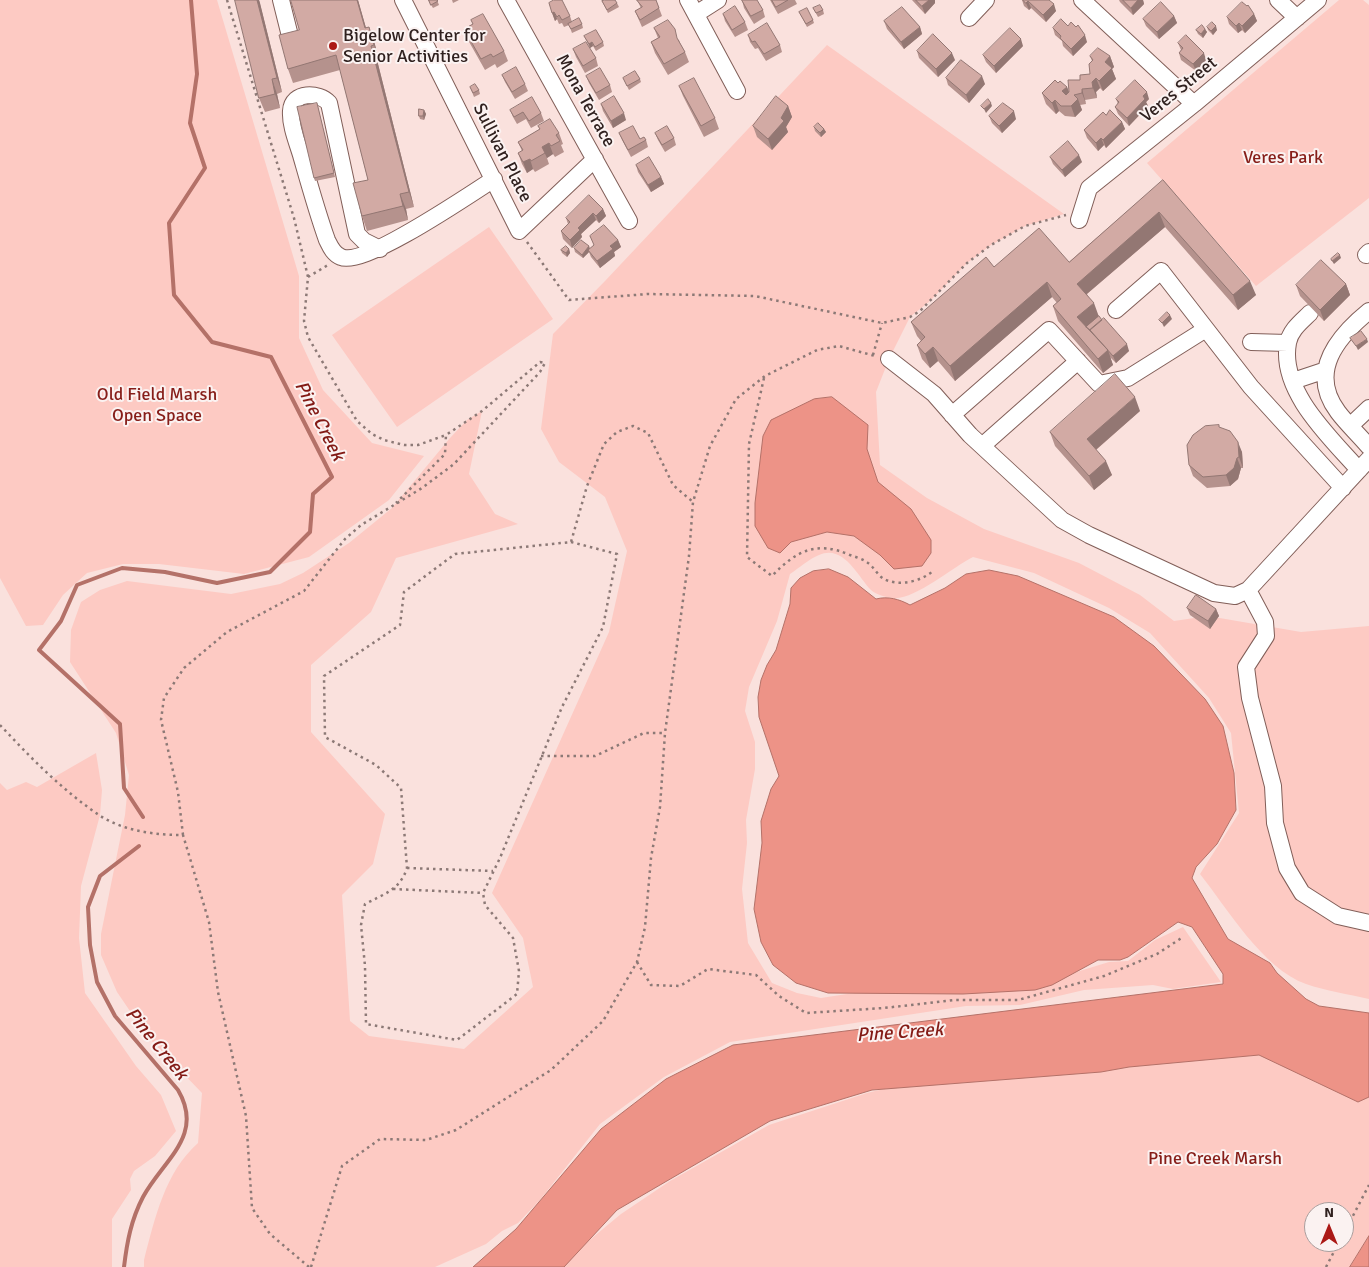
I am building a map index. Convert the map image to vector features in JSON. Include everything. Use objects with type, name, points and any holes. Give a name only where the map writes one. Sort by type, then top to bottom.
[{"type":"street","points":[[281,0],[292,40]]},
{"type":"street","name":"Sullivan Place","points":[[403,0],[519,231],[595,159]]},
{"type":"street","name":"Mona Terrace","points":[[506,0],[629,221]]},
{"type":"street","points":[[718,0],[692,7],[737,91]]},
{"type":"street","points":[[969,18],[986,0]]},
{"type":"street","points":[[1082,0],[1194,104]]},
{"type":"street","points":[[1278,0],[1297,18]]},
{"type":"street","name":"Veres Street","points":[[1079,220],[1089,188],[1194,104],[1318,0]]},
{"type":"street","points":[[380,249],[364,241],[357,234],[329,102],[324,97],[316,94],[302,96],[294,101],[290,110],[294,132],[327,240],[332,251],[340,257],[353,259],[380,249],[494,180]]},
{"type":"street","points":[[1116,310],[1161,271],[1251,387],[1343,488]]},
{"type":"street","points":[[1369,311],[1342,336],[1329,358],[1326,370],[1328,392],[1337,411],[1369,447]]},
{"type":"street","points":[[889,359],[934,394],[982,446],[1062,520],[1089,536],[1214,593],[1235,596],[1248,590],[1364,464],[1310,416],[1293,381],[1288,360],[1288,343],[1295,328],[1310,313]]},
{"type":"street","points":[[952,415],[1049,330],[1099,384],[1128,378],[1206,329]]},
{"type":"street","points":[[1251,342],[1288,343]]},
{"type":"street","points":[[982,446],[1078,361]]},
{"type":"street","points":[[1293,381],[1326,370]]},
{"type":"street","points":[[1350,426],[1369,408]]},
{"type":"street","points":[[1248,590],[1265,622],[1266,636],[1246,667],[1250,698],[1273,786],[1275,822],[1287,868],[1302,893],[1338,916],[1369,923]]},
{"type":"path","points":[[227,0],[294,218],[308,277],[304,321],[308,337],[357,421],[372,434],[384,440],[404,445],[418,445],[446,435],[482,411],[540,362],[545,363],[540,372],[454,464],[392,508],[361,525],[344,539],[304,592],[227,632],[184,668],[164,698],[161,720],[178,792],[183,835],[209,922],[218,992],[246,1116],[252,1208],[270,1234],[310,1267],[342,1166],[380,1138],[426,1140],[456,1130],[551,1070],[603,1021],[637,962],[644,927],[651,858],[660,807],[665,733],[689,556],[693,502],[714,438],[736,399],[764,376],[817,350],[839,346],[889,359]]},
{"type":"path","points":[[519,231],[569,300],[648,294],[755,296],[882,323],[910,317],[920,311],[967,262],[991,245],[1025,226],[1064,214],[1079,220]]},
{"type":"path","points":[[308,277],[340,257]]},
{"type":"path","points":[[873,355],[882,323]]},
{"type":"path","points":[[764,376],[749,444],[747,557],[772,576],[790,558],[814,548],[837,549],[868,562],[884,579],[903,583],[928,577],[934,570]]},
{"type":"path","points":[[571,542],[587,486],[604,444],[617,432],[633,426],[648,433],[673,485],[693,502]]},
{"type":"path","points":[[392,508],[445,454],[446,435]]},
{"type":"path","points":[[571,542],[617,554],[603,627],[562,707],[494,871],[483,893],[485,905],[512,938],[519,971],[517,994],[457,1040],[366,1024],[365,966],[360,925],[365,904],[393,889],[403,880],[408,868],[401,788],[376,765],[325,737],[324,676],[400,625],[404,592],[456,554],[571,542]]},
{"type":"path","points":[[0,725],[32,759],[100,815],[118,824],[156,835],[183,835]]},
{"type":"path","points":[[541,756],[595,756],[644,733],[665,733]]},
{"type":"path","points":[[408,868],[494,871]]},
{"type":"path","points":[[393,889],[483,893]]},
{"type":"path","points":[[637,962],[651,985],[680,986],[708,969],[756,975],[779,996],[806,1012],[884,1008],[955,1000],[1018,1000],[1104,976],[1157,954],[1183,937]]},
{"type":"path","points":[[1354,1214],[1369,1185]]},
{"type":"path","points":[[1326,1267],[1334,1252]]},
{"type":"green space","name":"Old Field Marsh Open Space","points":[[0,0],[217,0],[299,276],[299,338],[323,390],[372,443],[424,456],[389,500],[309,557],[244,574],[159,564],[123,564],[87,573],[63,595],[43,625],[26,626],[0,578]]},
{"type":"green space","name":"Veres Park","points":[[1339,0],[1363,0],[1369,5],[1369,198],[1256,286],[1147,163]]},
{"type":"green space","points":[[827,45],[1064,214],[1025,226],[991,245],[967,263],[930,301],[910,317],[889,359],[876,392],[880,465],[927,498],[984,529],[1079,563],[1140,595],[1174,621],[1208,616],[1301,632],[1369,626],[1369,999],[1306,984],[1290,976],[1275,965],[1247,936],[1200,874],[1239,813],[1231,733],[1209,698],[1150,633],[1109,608],[1034,573],[973,557],[922,589],[901,598],[893,598],[881,596],[873,591],[843,558],[836,554],[828,553],[815,557],[790,574],[777,621],[749,687],[745,711],[755,742],[755,769],[746,820],[747,843],[742,889],[748,943],[772,983],[797,993],[821,998],[860,992],[1034,985],[1109,962],[1128,961],[1155,940],[1183,927],[1221,982],[1173,989],[1153,985],[1084,990],[1020,1005],[966,1006],[730,1042],[664,1077],[600,1124],[540,1200],[518,1223],[502,1231],[486,1244],[435,1267],[144,1267],[144,1260],[157,1212],[169,1182],[177,1168],[198,1143],[202,1093],[147,1036],[117,992],[101,955],[101,934],[125,815],[129,775],[116,733],[70,662],[71,630],[81,602],[100,590],[127,581],[231,594],[280,584],[303,573],[349,543],[392,508],[450,438],[467,420],[482,411],[469,474],[495,514],[518,524],[396,558],[371,612],[311,665],[311,732],[385,814],[373,864],[342,895],[350,1021],[369,1036],[464,1049],[533,987],[523,938],[492,893],[609,632],[627,551],[605,497],[559,462],[541,429],[553,334]]},
{"type":"green space","points":[[489,227],[553,319],[397,427],[332,335]]},
{"type":"green space","points":[[96,753],[102,790],[100,815],[81,886],[79,938],[85,993],[136,1066],[161,1095],[176,1131],[155,1156],[134,1171],[130,1179],[131,1190],[112,1219],[112,1267],[0,1267],[0,783],[7,790],[26,782],[37,787]]},
{"type":"green space","name":"Pine Creek Marsh","points":[[1264,1048],[1369,1089],[1369,1248],[1361,1267],[557,1267],[621,1214],[670,1181],[769,1125],[888,1088]]},
{"type":"water","points":[[832,397],[868,425],[867,449],[878,482],[911,509],[931,540],[931,553],[922,566],[894,569],[880,555],[854,536],[827,532],[791,542],[780,553],[768,548],[755,526],[755,503],[763,436],[771,420],[814,399]]},
{"type":"water","points":[[829,569],[848,577],[876,599],[893,599],[910,605],[945,588],[966,574],[989,570],[1018,576],[1114,617],[1154,646],[1205,699],[1223,726],[1234,773],[1236,810],[1217,844],[1196,867],[1192,878],[1228,939],[1270,963],[1277,973],[1306,999],[1319,1006],[1369,1013],[1369,1097],[1358,1102],[1259,1055],[1129,1067],[1101,1072],[872,1090],[770,1121],[617,1210],[564,1267],[473,1267],[516,1229],[601,1129],[666,1079],[733,1045],[1223,984],[1223,974],[1192,927],[1178,922],[1128,957],[1120,960],[1098,960],[1052,985],[1035,990],[963,994],[828,993],[796,983],[773,965],[761,942],[754,909],[762,843],[761,821],[771,789],[779,776],[759,717],[758,697],[761,680],[776,650],[790,604],[791,588],[800,578],[813,571]]},
{"type":"water","points":[[1369,1236],[1369,1267],[1350,1267]]},
{"type":"building","points":[[235,0],[257,0],[277,78],[272,79],[275,94],[259,98]]},
{"type":"building","points":[[291,0],[357,0],[365,28],[369,27],[374,45],[371,46],[409,192],[400,194],[403,206],[362,216],[353,183],[368,180],[336,55],[288,69],[279,35],[299,30]]},
{"type":"building","points":[[429,0],[437,0],[438,1],[431,5]]},
{"type":"building","points":[[554,0],[562,0],[570,16],[562,20],[559,15],[557,17],[554,12],[552,13],[549,3]]},
{"type":"building","points":[[615,0],[617,3],[607,10],[602,1]]},
{"type":"building","points":[[637,0],[656,0],[659,8],[640,20],[635,11],[642,7]]},
{"type":"building","points":[[742,0],[757,0],[763,10],[751,16]]},
{"type":"building","points":[[772,0],[788,0],[776,7]]},
{"type":"building","points":[[916,0],[929,0],[922,6]]},
{"type":"building","points":[[1023,0],[1049,0],[1054,4],[1043,15],[1028,1],[1026,3]]},
{"type":"building","points":[[1123,0],[1138,0],[1131,8]]},
{"type":"building","points":[[1161,2],[1174,16],[1157,32],[1143,19]]},
{"type":"building","points":[[1242,2],[1248,5],[1254,14],[1242,26],[1239,23],[1236,26],[1227,17]]},
{"type":"building","points":[[820,5],[823,10],[816,13],[813,8]]},
{"type":"building","points":[[735,6],[745,22],[732,30],[723,14]]},
{"type":"building","points":[[902,7],[920,27],[901,42],[884,21]]},
{"type":"building","points":[[807,8],[813,20],[806,24],[799,12]]},
{"type":"building","points":[[483,14],[504,51],[493,57],[491,54],[481,59],[464,29],[473,24],[471,20]]},
{"type":"building","points":[[579,18],[582,24],[571,29],[568,24]]},
{"type":"building","points":[[1061,19],[1068,26],[1071,22],[1076,27],[1078,25],[1085,35],[1071,49],[1053,28]]},
{"type":"building","points":[[668,20],[675,29],[677,38],[685,52],[664,64],[651,42],[660,37],[654,28]]},
{"type":"building","points":[[1212,22],[1216,26],[1211,31],[1207,27]]},
{"type":"building","points":[[767,23],[780,45],[764,54],[748,35]]},
{"type":"building","points":[[1202,25],[1205,29],[1201,34],[1196,30]]},
{"type":"building","points":[[1010,28],[1021,39],[994,66],[983,55]]},
{"type":"building","points":[[596,30],[603,42],[595,47],[592,42],[589,44],[584,36]]},
{"type":"building","points":[[933,34],[952,53],[936,69],[917,51]]},
{"type":"building","points":[[1186,35],[1204,53],[1193,64],[1179,53],[1183,48],[1178,43]]},
{"type":"building","points":[[586,42],[596,58],[583,66],[573,49]]},
{"type":"building","points":[[1098,48],[1110,56],[1105,62],[1112,68],[1099,81],[1096,78],[1092,82],[1093,88],[1082,89],[1082,93],[1074,95],[1078,99],[1071,106],[1061,106],[1055,100],[1052,103],[1042,93],[1055,80],[1058,83],[1060,81],[1067,87],[1062,91],[1066,95],[1069,92],[1068,80],[1080,80],[1080,75],[1090,74],[1089,64],[1093,60],[1090,56]]},
{"type":"building","points":[[961,60],[982,76],[966,95],[946,78]]},
{"type":"building","points":[[516,67],[525,84],[512,92],[502,75]]},
{"type":"building","points":[[600,68],[610,85],[596,93],[586,76]]},
{"type":"building","points":[[635,71],[640,79],[627,86],[623,78]]},
{"type":"building","points":[[694,78],[715,118],[701,126],[679,86]]},
{"type":"building","points":[[1135,80],[1147,92],[1143,96],[1145,99],[1127,118],[1115,107],[1119,102],[1116,99]]},
{"type":"building","points":[[475,84],[479,90],[473,93],[470,87]]},
{"type":"building","points":[[614,96],[624,113],[611,121],[601,104]]},
{"type":"building","points":[[776,96],[788,106],[781,118],[784,121],[768,139],[753,126]]},
{"type":"building","points":[[532,97],[541,113],[529,121],[523,112],[514,117],[510,110]]},
{"type":"building","points":[[988,99],[991,103],[984,109],[981,106]]},
{"type":"building","points":[[317,103],[334,173],[314,178],[297,107]]},
{"type":"building","points":[[1003,103],[1014,111],[999,126],[989,116]]},
{"type":"building","points":[[419,109],[424,110],[423,116],[419,116]]},
{"type":"building","points":[[1110,110],[1122,122],[1103,140],[1101,138],[1096,143],[1084,130],[1103,112],[1106,115]]},
{"type":"building","points":[[550,119],[559,133],[556,135],[560,141],[551,146],[549,143],[542,147],[545,153],[531,161],[530,159],[523,162],[518,153],[523,150],[518,142],[540,129],[538,126]]},
{"type":"building","points":[[818,123],[824,129],[820,133],[814,127]]},
{"type":"building","points":[[633,126],[640,139],[644,137],[646,140],[628,150],[619,133]]},
{"type":"building","points":[[667,126],[674,138],[662,145],[655,133]]},
{"type":"building","points":[[1068,141],[1079,155],[1062,170],[1050,157]]},
{"type":"building","points":[[649,157],[661,177],[648,185],[636,165]]},
{"type":"building","points":[[1163,180],[1250,281],[1233,295],[1159,212],[1077,284],[1094,303],[1077,317],[1108,350],[1098,359],[1053,306],[1061,299],[1047,282],[950,366],[933,347],[925,354],[917,345],[925,337],[911,322],[986,257],[994,267],[1039,228],[1069,262]]},
{"type":"building","points":[[589,195],[603,209],[596,216],[593,213],[578,228],[580,230],[570,240],[561,231],[570,222],[566,218]]},
{"type":"building","points":[[604,225],[618,240],[610,246],[613,249],[597,261],[588,250],[594,245],[590,236]]},
{"type":"building","points":[[581,240],[589,246],[582,255],[574,248]]},
{"type":"building","points":[[566,246],[569,249],[566,253],[561,250]]},
{"type":"building","points":[[1338,253],[1340,255],[1332,261],[1331,259]]},
{"type":"building","points":[[1321,260],[1346,284],[1320,310],[1296,285]]},
{"type":"building","points":[[1167,312],[1170,315],[1162,323],[1159,320]]},
{"type":"building","points":[[1099,316],[1102,320],[1090,330],[1086,327]]},
{"type":"building","points":[[1104,318],[1127,344],[1113,356],[1090,330]]},
{"type":"building","points":[[1361,331],[1367,339],[1356,346],[1350,338]]},
{"type":"building","points":[[1115,374],[1135,397],[1087,439],[1106,461],[1089,476],[1050,432]]},
{"type":"building","points":[[1219,425],[1219,427],[1230,431],[1238,442],[1239,457],[1234,468],[1226,475],[1203,477],[1189,465],[1187,445],[1193,435],[1205,426]]},
{"type":"building","points":[[1196,595],[1216,609],[1208,621],[1187,608]]},
{"type":"waterway","name":"Pine Creek","points":[[143,817],[124,788],[120,724],[39,650],[61,621],[77,585],[122,568],[165,572],[217,583],[270,572],[310,532],[313,494],[332,477],[271,357],[212,342],[174,295],[169,223],[205,168],[190,123],[197,74],[191,0]]},
{"type":"waterway","name":"Pine Creek","points":[[124,1267],[135,1214],[151,1184],[178,1147],[187,1121],[185,1106],[178,1090],[115,1016],[97,982],[90,945],[88,907],[100,876],[139,846]]},
{"type":"place","name":"Bigelow Center for Senior Activities","points":[[333,46]]}]
